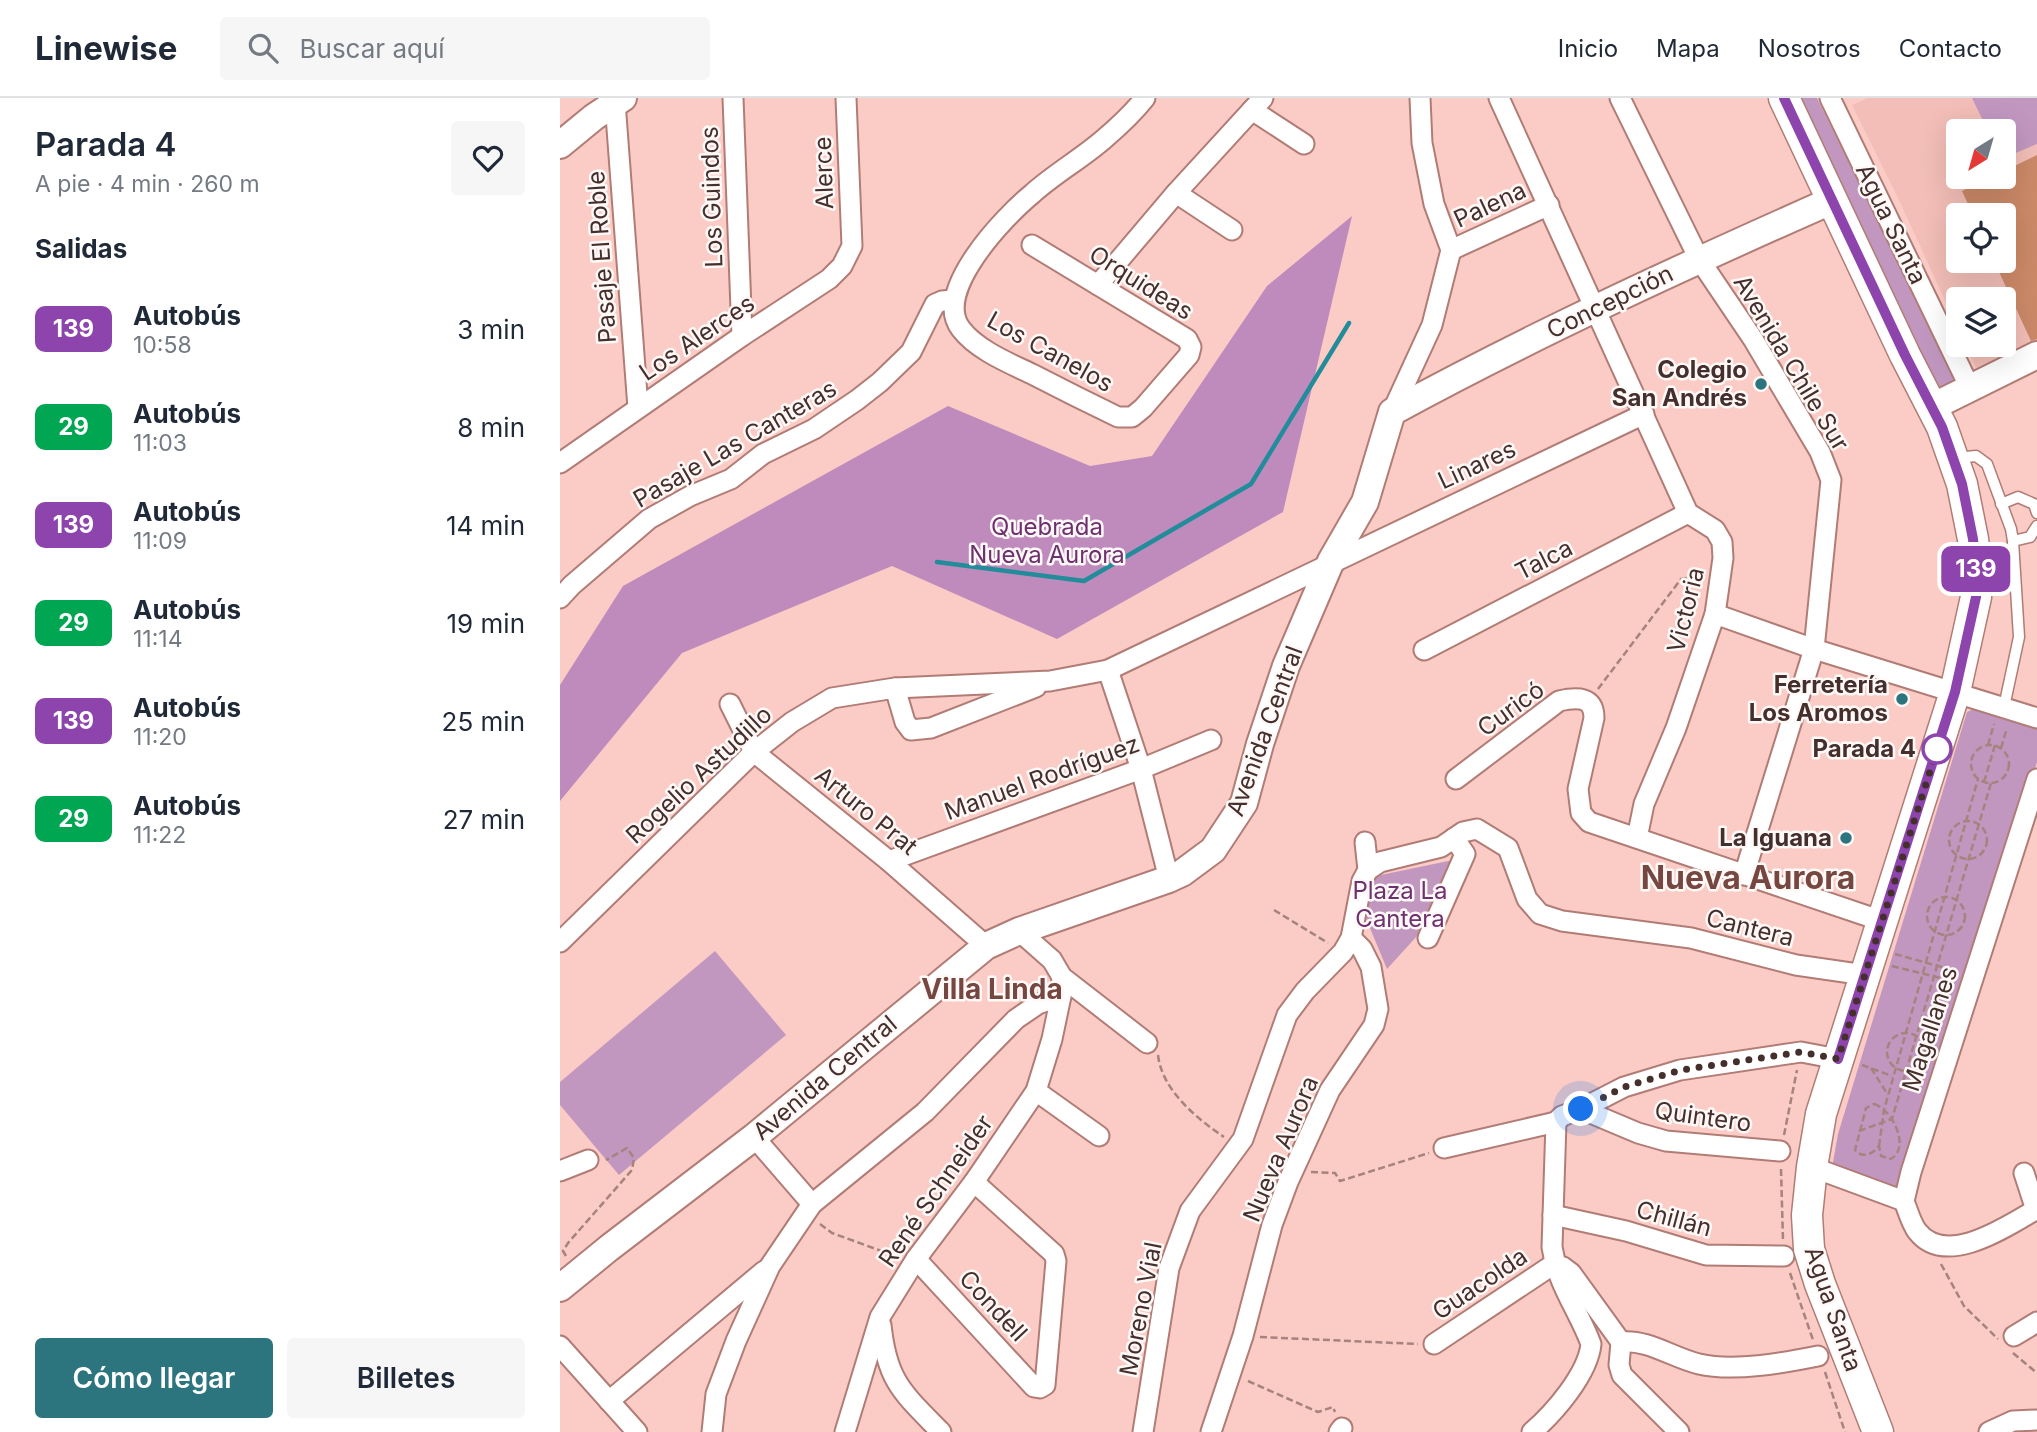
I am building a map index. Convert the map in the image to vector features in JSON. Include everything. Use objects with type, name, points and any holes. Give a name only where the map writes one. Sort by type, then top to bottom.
[{"type":"main road","name":"Agua Santa","points":[[1784,98],[1954,458],[1973,539],[1977,575],[1976,597],[1955,692],[1882,921],[1877,970],[1848,1062],[1821,1114],[1812,1167],[1807,1215],[1809,1249],[1878,1432]]},
{"type":"street","name":"Los Guindos","points":[[733,98],[742,336]]},
{"type":"street","name":"Alerce","points":[[846,98],[852,246]]},
{"type":"street","points":[[953,300],[961,278],[1000,224],[1030,194],[1104,139],[1145,98]]},
{"type":"street","points":[[1420,98],[1422,143],[1434,204],[1451,250]]},
{"type":"street","points":[[1500,98],[1688,513]]},
{"type":"street","name":"Avenida Chile Sur","points":[[1620,98],[1699,259],[1753,339],[1820,453],[1831,480],[1814,649],[1744,874]]},
{"type":"street","name":"Agua Santa","points":[[1830,98],[1969,388]]},
{"type":"street","points":[[560,145],[619,100]]},
{"type":"street","name":"Pasaje El Roble","points":[[619,100],[638,408]]},
{"type":"street","points":[[1098,285],[1176,193],[1257,104],[1304,145]]},
{"type":"street","points":[[1176,193],[1232,230]]},
{"type":"street","name":"Concepción","points":[[1392,412],[1469,370],[1699,259],[1833,200]]},
{"type":"street","name":"Palena","points":[[1451,250],[1549,205]]},
{"type":"street","name":"Orquideas","points":[[1032,245],[1187,339],[1191,347],[1189,355],[1143,408]]},
{"type":"street","name":"Los Alerces","points":[[560,463],[829,279],[842,266],[852,246]]},
{"type":"street","name":"Avenida Central","points":[[568,1281],[754,1137],[986,946],[1018,932],[1169,879],[1182,873],[1213,850],[1244,803],[1286,666],[1331,561],[1364,502],[1392,412],[1432,326],[1451,250]]},
{"type":"street","name":"Los Canelos","points":[[953,300],[953,314],[961,329],[1003,359],[1118,417],[1132,417],[1143,408]]},
{"type":"street","name":"Pasaje Las Canteras","points":[[560,598],[660,512],[731,479],[763,454],[814,429],[858,400],[911,352],[935,304],[953,300]]},
{"type":"street","points":[[1932,407],[2037,355]]},
{"type":"street","name":"Linares","points":[[1331,561],[1644,414]]},
{"type":"street","name":"Victoria","points":[[1637,838],[1644,804],[1676,728],[1715,614],[1723,558],[1722,542],[1715,530],[1688,513]]},
{"type":"street","name":"Talca","points":[[1423,650],[1688,513]]},
{"type":"street","name":"Rogelio Astudillo","points":[[560,942],[754,752],[792,722],[832,698],[895,688],[1050,681],[1108,670],[1331,561]]},
{"type":"street","points":[[1715,614],[1814,649],[2037,718]]},
{"type":"street","points":[[1108,670],[1141,768],[1169,879]]},
{"type":"street","name":"Rogelio Astudillo","points":[[895,688],[905,722],[911,730],[931,728],[1050,681]]},
{"type":"street","name":"Curicó","points":[[1456,779],[1559,701],[1575,697],[1589,701]]},
{"type":"street","points":[[1589,701],[1594,708],[1594,718],[1578,789],[1581,813],[1589,822],[1882,921]]},
{"type":"street","name":"Arturo Prat","points":[[730,704],[754,752],[890,861],[986,946]]},
{"type":"street","name":"Manuel Rodríguez","points":[[890,861],[1211,740]]},
{"type":"street","name":"Magallanes","points":[[1904,1200],[1971,980],[2037,779]]},
{"type":"street","name":"Cantera","points":[[1458,835],[1477,829],[1508,848],[1527,899],[1540,914],[1562,921],[1691,939],[1796,965],[1877,970]]},
{"type":"street","points":[[1347,945],[1362,881],[1368,870],[1380,862],[1441,846],[1458,835],[1465,854],[1428,938]]},
{"type":"street","points":[[1365,842],[1368,870]]},
{"type":"street","points":[[1018,932],[1052,960],[1061,987],[1145,1042]]},
{"type":"street","name":"Moreno Vial","points":[[1143,1432],[1169,1268],[1189,1211],[1242,1139],[1287,1015],[1347,945]]},
{"type":"street","name":"Nueva Aurora","points":[[1211,1432],[1243,1336],[1272,1225],[1288,1182],[1330,1090],[1374,1025],[1378,1009],[1371,967],[1362,949],[1347,945]]},
{"type":"street","points":[[712,1432],[716,1394],[736,1341],[770,1266],[808,1209],[925,1112],[1016,1019],[1061,987]]},
{"type":"street","name":"René Schneider","points":[[845,1432],[880,1317],[915,1261],[974,1182],[1036,1091],[1052,1039],[1061,987]]},
{"type":"street","points":[[1444,1148],[1556,1122],[1562,1116],[1624,1087],[1681,1070],[1801,1052],[1848,1062]]},
{"type":"street","points":[[1036,1091],[1099,1136]]},
{"type":"street","name":"Quintero","points":[[1581,1109],[1666,1142],[1780,1151]]},
{"type":"street","points":[[1532,1432],[1548,1417],[1573,1384],[1590,1354],[1591,1344],[1554,1264],[1552,1247],[1556,1122]]},
{"type":"street","points":[[754,1137],[808,1209]]},
{"type":"street","points":[[560,1171],[587,1160]]},
{"type":"street","points":[[1812,1167],[1904,1200],[1915,1229],[1932,1242],[1963,1245],[1979,1241],[2036,1209],[2024,1173]]},
{"type":"street","name":"Condell","points":[[915,1261],[1034,1387],[1045,1385],[1056,1261],[1049,1249],[974,1182]]},
{"type":"street","name":"Chillán","points":[[1553,1215],[1626,1231],[1706,1255],[1784,1256]]},
{"type":"street","points":[[1554,1264],[1563,1266],[1571,1273],[1620,1342],[1619,1365],[1622,1375],[1679,1432]]},
{"type":"street","name":"Guacolda","points":[[1434,1345],[1554,1264]]},
{"type":"street","points":[[609,1401],[770,1266]]},
{"type":"street","points":[[880,1317],[884,1350],[893,1378],[941,1432]]},
{"type":"street","points":[[2011,1345],[2037,1322]]},
{"type":"street","points":[[1620,1342],[1648,1345],[1697,1364],[1716,1367],[1790,1362],[1818,1356]]},
{"type":"street","points":[[560,1346],[637,1432]]},
{"type":"street","points":[[1989,1432],[2013,1421],[2037,1420]]},
{"type":"lane","points":[[1954,458],[1976,456],[1987,464],[2011,529],[2019,637],[2005,707]]},
{"type":"lane","points":[[2001,504],[2018,497],[2034,504],[2037,513]]},
{"type":"lane","points":[[2012,541],[2030,537],[2037,526]]},
{"type":"path","points":[[1589,701],[1681,579]]},
{"type":"path","points":[[1988,744],[2005,707]]},
{"type":"path","points":[[2001,748],[2005,707]]},
{"type":"path","points":[[1988,744],[1995,745],[2001,748],[2008,758],[2008,769],[2002,779],[1991,783],[1984,782],[1978,779],[1972,770],[1971,759],[1977,749],[1988,744]]},
{"type":"path","points":[[1984,782],[1995,745]]},
{"type":"path","points":[[1879,1146],[1871,1154],[1859,1154],[1855,1147],[1868,1106],[1874,1104],[1884,1110],[1892,1119],[1898,1140],[1897,1155],[1891,1160],[1880,1153],[1884,1110],[1978,779]]},
{"type":"path","points":[[1892,1119],[1991,783]]},
{"type":"path","points":[[1966,821],[1979,824],[1986,833],[1986,845],[1980,855],[1969,859],[1957,855],[1950,846],[1950,835],[1956,825],[1966,821]]},
{"type":"path","points":[[1945,897],[1956,900],[1964,909],[1965,922],[1958,931],[1946,935],[1935,931],[1928,922],[1928,911],[1934,901],[1945,897]]},
{"type":"path","points":[[1274,910],[1347,945]]},
{"type":"path","points":[[1893,954],[1937,965],[1971,980]]},
{"type":"path","points":[[1877,970],[1971,980]]},
{"type":"path","points":[[1906,1032],[1916,1035],[1924,1045],[1925,1058],[1917,1068],[1906,1071],[1896,1068],[1889,1060],[1889,1044],[1896,1036],[1906,1032]]},
{"type":"path","points":[[1145,1042],[1158,1038],[1161,1073],[1185,1106],[1237,1146]]},
{"type":"path","points":[[1780,1151],[1801,1052]]},
{"type":"path","points":[[1848,1062],[1893,1076]]},
{"type":"path","points":[[1871,1068],[1888,1095]]},
{"type":"path","points":[[1859,1131],[1892,1119]]},
{"type":"path","points":[[568,1281],[563,1251],[632,1170],[634,1158],[627,1148],[614,1157],[590,1164],[587,1160]]},
{"type":"path","points":[[1309,1172],[1335,1173],[1340,1181],[1444,1148]]},
{"type":"path","points":[[808,1209],[832,1233],[915,1261]]},
{"type":"path","points":[[1932,1242],[1949,1281],[1964,1306],[2011,1345],[2037,1373]]},
{"type":"path","points":[[1243,1336],[1434,1345]]},
{"type":"path","points":[[1230,1374],[1318,1412],[1333,1406],[1341,1430]]},
{"type":"shaded area","points":[[1868,98],[1972,98],[1982,119],[1946,119],[1946,189],[2016,189],[2016,153],[2037,144],[2037,341],[2016,350],[2016,287],[1946,287],[1946,303],[1852,105]]},
{"type":"shaded area","points":[[1971,357],[2001,357],[1976,368]]},
{"type":"green space","points":[[1788,98],[1817,98],[1960,386],[1934,399]]},
{"type":"green space","points":[[1972,98],[2037,98],[2037,144],[2016,153],[2016,119],[1982,119]]},
{"type":"green space","name":"Quebrada Nueva Aurora","points":[[1352,216],[1283,512],[1057,639],[892,566],[682,653],[560,801],[560,685],[623,586],[948,406],[1090,466],[1152,456],[1267,286]]},
{"type":"green space","points":[[1979,706],[2037,725],[2037,762],[1901,1187],[1890,1190],[1835,1169],[1833,1162],[1838,1134],[1967,712]]},
{"type":"green space","name":"Plaza La Cantera","points":[[1458,859],[1427,925],[1387,969],[1365,916],[1371,877]]},
{"type":"green space","points":[[715,951],[786,1035],[619,1175],[560,1105],[560,1082]]},
{"type":"building","points":[[2037,155],[2037,339],[2031,341],[2016,309],[2016,287],[2006,287],[2000,273],[2016,273],[2016,203],[1968,203],[1962,191],[2016,189],[2016,165]]},
{"type":"waterway","points":[[937,562],[1084,581],[1251,484],[1349,323]]},
{"type":"bus line","name":"139","points":[[1784,98],[1905,355],[1942,427],[1962,484],[1977,575],[1976,597],[1955,692],[1838,1059]]},
{"type":"place","name":"Colegio San Andrés","points":[[1761,384]]},
{"type":"place","name":"Ferretería Los Aromos","points":[[1902,699]]},
{"type":"place","name":"Parada 4","points":[[1937,749]]},
{"type":"place","name":"La Iguana","points":[[1846,838]]},
{"type":"district","name":"Nueva Aurora","points":[[1748,878]]},
{"type":"district","name":"Villa Linda","points":[[992,989]]},
{"type":"route","points":[[1581,1109],[1624,1087],[1681,1070],[1801,1052],[1838,1059],[1940,740],[1937,749]]}]
